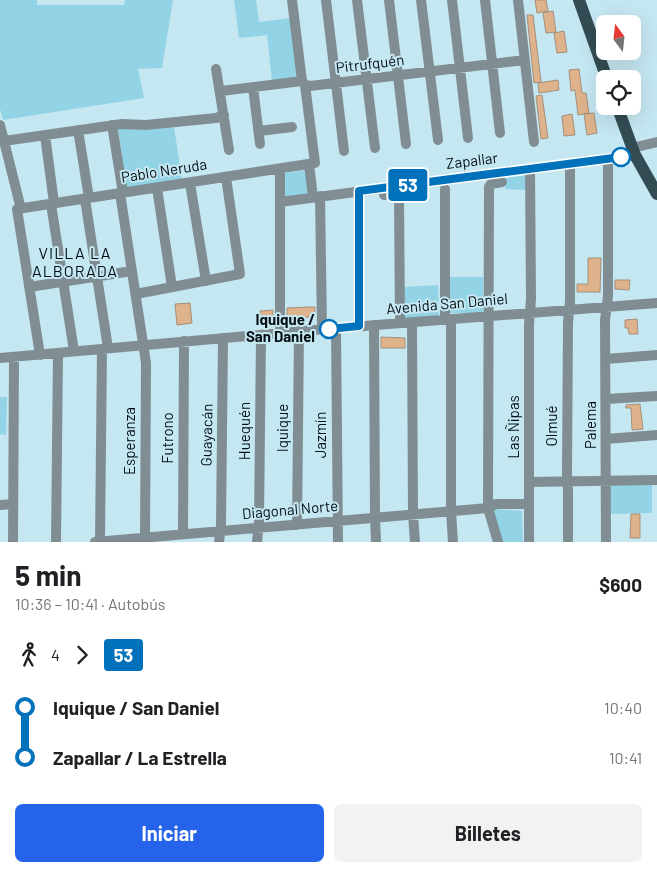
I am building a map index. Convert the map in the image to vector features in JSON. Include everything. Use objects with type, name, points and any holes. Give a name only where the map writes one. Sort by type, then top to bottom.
[{"type":"main road","points":[[579,0],[604,70]]},
{"type":"main road","points":[[620,115],[634,152],[657,194]]},
{"type":"street","points":[[292,0],[317,197],[322,329]]},
{"type":"street","points":[[326,0],[344,151]]},
{"type":"street","points":[[357,0],[375,148]]},
{"type":"street","points":[[389,0],[406,144]]},
{"type":"street","points":[[421,0],[438,140]]},
{"type":"street","points":[[452,0],[468,138]]},
{"type":"street","points":[[485,0],[500,133]]},
{"type":"street","points":[[518,0],[534,142]]},
{"type":"street","name":"Pitrufquén","points":[[221,91],[304,83],[310,86],[524,60]]},
{"type":"street","points":[[216,69],[230,150]]},
{"type":"street","points":[[253,87],[260,144]]},
{"type":"street","points":[[4,141],[112,125],[146,125],[209,119],[224,115]]},
{"type":"street","points":[[0,125],[19,209],[40,354]]},
{"type":"street","name":"Esperanza","points":[[112,125],[146,362],[141,539]]},
{"type":"street","points":[[259,131],[292,127]]},
{"type":"street","points":[[78,130],[105,348],[100,541]]},
{"type":"street","points":[[45,135],[63,282],[74,351]]},
{"type":"street","name":"Zapallar","points":[[280,202],[608,159],[634,152],[657,142]]},
{"type":"street","name":"Palema","points":[[606,542],[608,159]]},
{"type":"street","name":"Pablo Neruda","points":[[19,209],[312,164]]},
{"type":"street","name":"Olmué","points":[[568,542],[570,164]]},
{"type":"street","points":[[280,169],[280,333]]},
{"type":"street","name":"Las Ñipas","points":[[528,542],[530,169]]},
{"type":"street","points":[[136,294],[240,274],[226,177]]},
{"type":"street","points":[[498,542],[488,508],[489,186],[502,182]]},
{"type":"street","points":[[190,183],[206,281]]},
{"type":"street","points":[[157,188],[172,287]]},
{"type":"street","points":[[445,189],[453,542]]},
{"type":"street","points":[[359,191],[359,326]]},
{"type":"street","points":[[382,195],[395,193],[399,195],[400,323]]},
{"type":"street","points":[[29,287],[132,271]]},
{"type":"street","name":"Avenida San Daniel","points":[[0,358],[322,329],[657,303]]},
{"type":"street","points":[[412,322],[412,515],[414,542]]},
{"type":"street","points":[[374,325],[376,542]]},
{"type":"street","name":"Jazmín","points":[[336,328],[336,521],[338,542]]},
{"type":"street","name":"Iquique","points":[[297,524],[299,331]]},
{"type":"street","name":"Huequén","points":[[257,542],[261,335]]},
{"type":"street","name":"Guayacán","points":[[219,537],[223,338]]},
{"type":"street","name":"Futrono","points":[[181,537],[184,341]]},
{"type":"street","points":[[56,542],[58,353]]},
{"type":"street","points":[[606,359],[657,355]]},
{"type":"street","points":[[13,542],[14,357]]},
{"type":"street","points":[[606,399],[657,396]]},
{"type":"street","points":[[606,439],[657,435]]},
{"type":"street","points":[[529,482],[657,480]]},
{"type":"street","points":[[0,505],[13,504]]},
{"type":"street","name":"Diagonal Norte","points":[[95,542],[181,537],[219,537],[258,528],[451,512],[488,508],[496,504],[528,504]]},
{"type":"shaded area","points":[[0,0],[37,0],[37,5],[124,5],[125,0],[173,0],[162,68],[138,69],[144,98],[3,120],[0,109]]},
{"type":"shaded area","points":[[234,0],[256,0],[259,22],[291,18],[298,79],[272,82],[267,35],[239,38]]},
{"type":"shaded area","points":[[118,127],[147,130],[174,127],[182,179],[126,188]]},
{"type":"shaded area","points":[[307,170],[310,193],[284,198],[281,174]]},
{"type":"shaded area","points":[[527,175],[527,190],[505,189],[505,178]]},
{"type":"shaded area","points":[[448,277],[483,277],[483,313],[449,313]]},
{"type":"shaded area","points":[[438,285],[439,318],[405,319],[403,287]]},
{"type":"shaded area","points":[[0,397],[7,397],[6,435],[0,434]]},
{"type":"shaded area","points":[[609,483],[652,483],[652,513],[609,514]]},
{"type":"shaded area","points":[[493,509],[522,511],[523,542],[502,542]]},
{"type":"building","points":[[535,0],[546,0],[548,11],[537,13]]},
{"type":"building","points":[[553,11],[556,32],[546,33],[543,13]]},
{"type":"building","points":[[527,15],[533,15],[541,82],[534,83]]},
{"type":"building","points":[[564,31],[567,52],[557,53],[554,33]]},
{"type":"building","points":[[579,69],[582,93],[586,93],[589,113],[578,115],[575,90],[571,91],[569,70]]},
{"type":"building","points":[[558,80],[559,90],[539,93],[538,83]]},
{"type":"building","points":[[542,95],[548,138],[541,139],[536,96]]},
{"type":"building","points":[[594,113],[597,133],[587,135],[584,114]]},
{"type":"building","points":[[572,114],[575,135],[564,136],[562,116]]},
{"type":"building","points":[[588,258],[601,258],[600,292],[577,292],[577,284],[588,284]]},
{"type":"building","points":[[615,280],[630,280],[629,290],[615,289]]},
{"type":"building","points":[[190,303],[192,323],[177,325],[175,304]]},
{"type":"building","points":[[315,307],[315,317],[287,318],[287,308]]},
{"type":"building","points":[[273,310],[273,320],[260,321],[260,311]]},
{"type":"building","points":[[637,319],[638,334],[629,334],[628,328],[625,328],[625,320]]},
{"type":"building","points":[[381,337],[405,338],[405,348],[381,348]]},
{"type":"building","points":[[640,404],[643,429],[632,430],[631,408],[626,408],[626,405]]},
{"type":"building","points":[[631,514],[640,514],[640,538],[630,538]]},
{"type":"bus line","name":"53","points":[[329,329],[359,326],[359,191],[621,157]]},
{"type":"place","name":"Iquique / San Daniel","points":[[329,329]]},
{"type":"district","name":"VILLA LA ALBORADA","points":[[75,262]]}]
